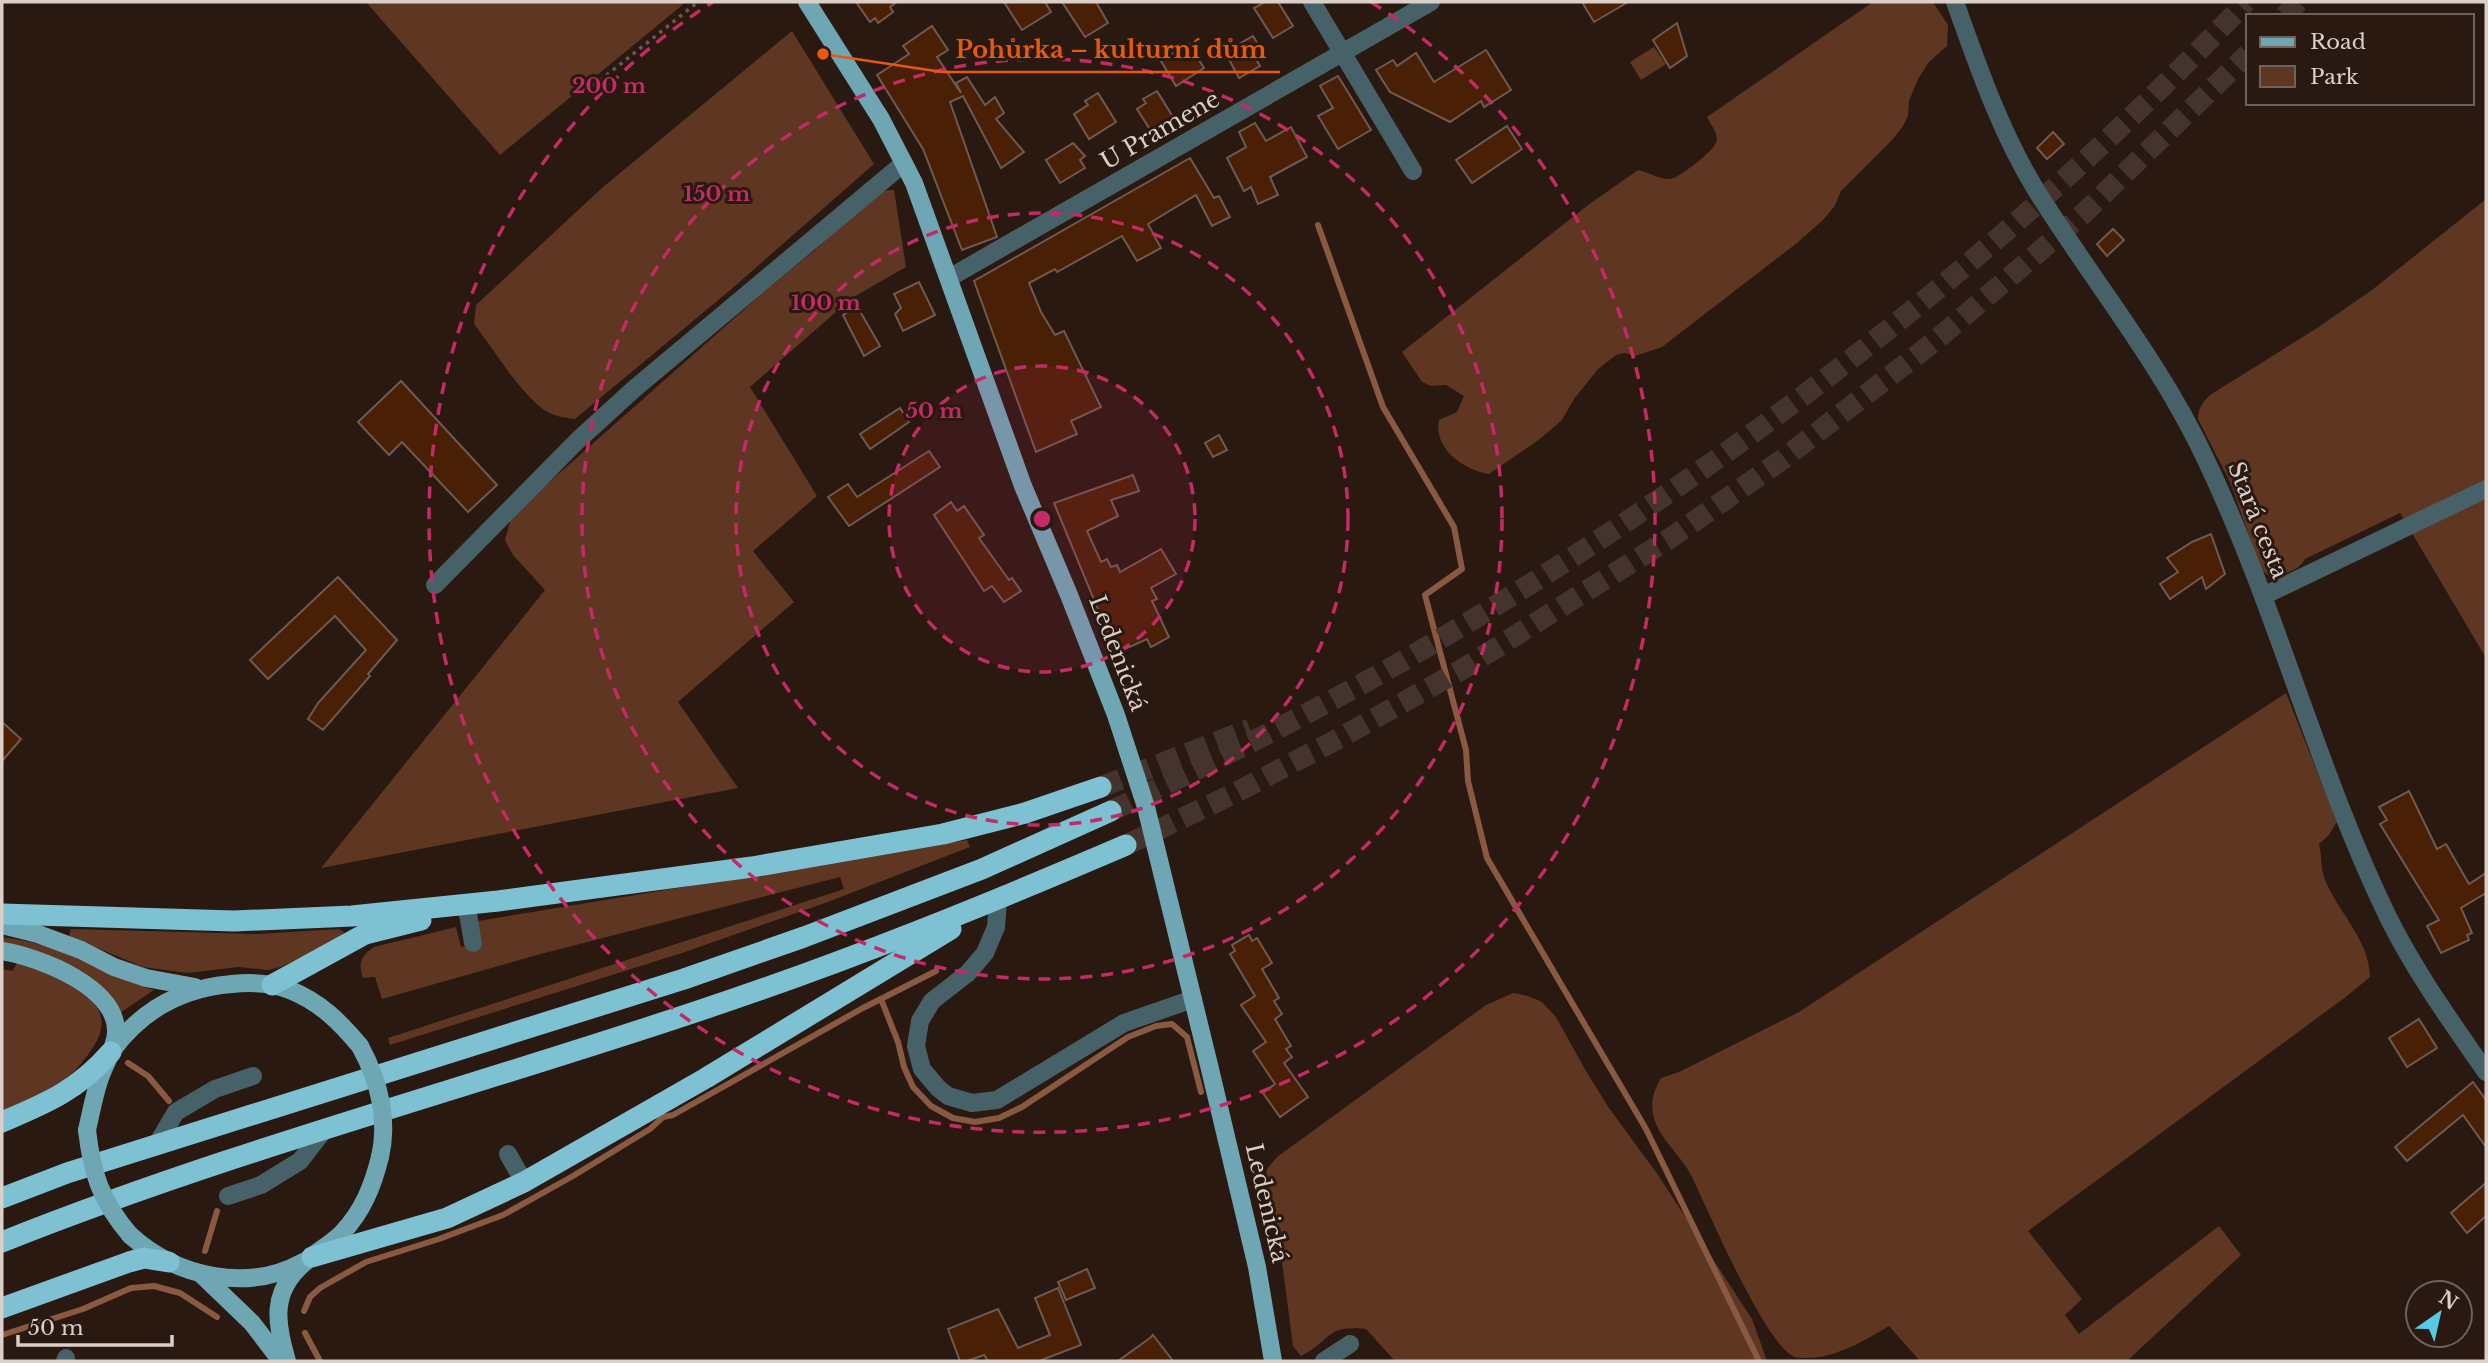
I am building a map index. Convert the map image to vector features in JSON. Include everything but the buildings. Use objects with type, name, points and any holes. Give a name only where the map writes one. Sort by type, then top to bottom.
[{"type":"highway","points":[[2,914],[234,921],[352,916],[498,901],[751,867],[943,834],[1025,813],[1101,787]]},
{"type":"highway","points":[[2,1198],[67,1173],[659,987],[792,942],[982,869],[1111,811]]},
{"type":"highway","points":[[2,1242],[78,1211],[701,1010],[828,966],[998,900],[1126,845]]},
{"type":"highway","points":[[312,1257],[447,1218],[524,1182],[706,1078],[998,900]]},
{"type":"highway","points":[[272,985],[365,934],[498,901]]},
{"type":"highway","points":[[2,1122],[71,1090],[111,1052]]},
{"type":"highway","points":[[2,1308],[129,1262],[144,1258],[170,1262]]},
{"type":"main road","name":"Ledenická","points":[[807,2],[881,119],[914,183],[1023,486],[1116,715],[1146,807],[1193,999],[1257,1267],[1273,1361]]},
{"type":"main road","points":[[2,925],[38,934],[82,950],[114,967],[146,978],[205,988]]},
{"type":"main road","points":[[2,951],[47,965],[95,990],[109,1007],[116,1023],[116,1036],[95,1093],[87,1130],[90,1158],[103,1198],[130,1235],[142,1246],[170,1262],[220,1278],[258,1277],[295,1266],[312,1257]]},
{"type":"main road","points":[[111,1052],[132,1026],[159,1005],[205,988],[239,983],[272,985],[289,990],[321,1006],[335,1017],[360,1046],[370,1064],[382,1104],[384,1124],[380,1157],[373,1184],[354,1217],[342,1233],[294,1273],[287,1283],[278,1309],[279,1334],[287,1361]]},
{"type":"main road","points":[[201,1274],[252,1323],[281,1361]]},
{"type":"street","points":[[1312,2],[1413,171]]},
{"type":"street","name":"U Pramene","points":[[949,278],[1431,2]]},
{"type":"street","name":"Stará cesta","points":[[1955,2],[2007,140],[2036,190],[2155,367],[2187,421],[2216,482],[2263,596],[2350,831],[2389,918],[2448,1017],[2486,1072]]},
{"type":"street","points":[[435,585],[568,450],[634,389],[904,163]]},
{"type":"street","points":[[2263,596],[2486,489]]},
{"type":"street","points":[[998,900],[996,928],[985,953],[968,973],[932,1001],[920,1021],[916,1046],[922,1069],[948,1096],[972,1103],[998,1100],[1124,1023],[1193,999]]},
{"type":"street","points":[[467,908],[473,943]]},
{"type":"street","points":[[157,1144],[176,1112],[215,1089],[253,1076]]},
{"type":"street","points":[[228,1196],[261,1185],[300,1161],[324,1130]]},
{"type":"street","points":[[508,1154],[524,1182]]},
{"type":"street","points":[[1324,1361],[1350,1344]]},
{"type":"path","points":[[593,86],[698,2]]},
{"type":"green space","points":[[366,2],[686,2],[500,155]]},
{"type":"green space","points":[[1873,2],[1933,2],[1948,25],[1947,46],[1929,62],[1918,79],[1903,126],[1841,191],[1834,207],[1823,220],[1662,347],[1635,356],[1625,353],[1616,355],[1598,369],[1574,399],[1562,420],[1540,439],[1489,474],[1470,468],[1452,456],[1441,440],[1439,420],[1457,412],[1464,396],[1446,385],[1431,386],[1422,382],[1402,352],[1588,205],[1638,170],[1671,179],[1688,169],[1716,143],[1716,133],[1707,117]]},
{"type":"green space","points":[[792,31],[874,164],[728,292],[575,419],[544,410],[515,381],[474,324],[476,305],[603,187]]},
{"type":"green space","points":[[1654,47],[1666,64],[1641,80],[1630,62]]},
{"type":"green space","points":[[894,190],[906,267],[852,298],[750,387],[817,496],[753,551],[794,602],[678,702],[738,788],[321,868],[545,590],[513,555],[505,540],[512,515],[814,251],[878,191]]},
{"type":"green space","points":[[2486,199],[2486,658],[2400,513],[2305,559],[2294,570],[2270,577],[2261,569],[2230,482],[2198,419],[2201,406],[2210,395],[2372,290]]},
{"type":"green space","points":[[2286,693],[2337,822],[2319,844],[2323,873],[2364,950],[2370,977],[2028,1231],[2082,1299],[2065,1315],[2079,1334],[2219,1226],[2241,1255],[2127,1361],[1920,1361],[1889,1326],[1844,1350],[1820,1357],[1795,1357],[1783,1348],[1754,1304],[1692,1177],[1656,1124],[1652,1100],[1661,1078],[1679,1072],[1799,1012]]},
{"type":"green space","points":[[967,840],[970,847],[825,903],[685,952],[390,1045],[388,1038],[844,889],[840,877],[537,955],[382,999],[375,977],[363,978],[362,960],[374,947],[456,927],[461,947],[482,942],[478,921]]},
{"type":"green space","points":[[71,929],[258,934],[339,929],[344,932],[341,937],[281,967],[268,970],[238,967],[188,973],[143,967],[69,936]]},
{"type":"green space","points":[[2,937],[62,951],[154,990],[120,1013],[106,991],[89,979],[2,946]]},
{"type":"green space","points":[[17,962],[49,973],[82,991],[94,1002],[101,1016],[101,1031],[88,1055],[66,1079],[42,1095],[2,1113],[2,969],[13,971]]},
{"type":"green space","points":[[1513,993],[1542,1002],[1556,1017],[1609,1108],[1658,1175],[1752,1319],[1767,1361],[1395,1361],[1366,1329],[1352,1328],[1335,1332],[1301,1356],[1293,1346],[1282,1262],[1265,1178],[1267,1169],[1277,1157],[1486,1005]]},
{"type":"waterway","points":[[1318,225],[1383,407],[1454,527],[1462,569],[1425,595],[1466,750],[1468,781],[1487,858],[1646,1129],[1759,1361]]},
{"type":"waterway","points":[[304,1311],[310,1297],[320,1288],[366,1262],[503,1215],[650,1129],[663,1117],[673,1115],[861,1009],[936,971]]},
{"type":"waterway","points":[[881,999],[913,1087],[931,1106],[953,1118],[975,1122],[999,1118],[1022,1107],[1128,1037],[1156,1026],[1172,1024],[1187,1037],[1201,1092]]},
{"type":"waterway","points":[[128,1063],[148,1076],[169,1101]]},
{"type":"waterway","points":[[205,1251],[217,1211]]},
{"type":"waterway","points":[[2,1335],[83,1309],[131,1288],[154,1286],[180,1293],[217,1317]]},
{"type":"waterway","points":[[305,1333],[320,1361]]},
{"type":"tunnel","points":[[1111,811],[1320,707],[1402,662],[1552,571],[1659,500],[1764,425],[1866,347],[1965,266],[2062,181],[2156,93],[2246,2]]},
{"type":"tunnel","points":[[2287,14],[2298,2]]},
{"type":"tunnel","points":[[1126,845],[1233,794],[1461,670],[1672,537],[1783,459],[1935,341],[2083,214],[2246,56]]},
{"type":"tunnel","points":[[1101,787],[1250,729]]},
{"type":"place","name":"Pohůrka – kulturní dům","points":[[823,54]]}]
